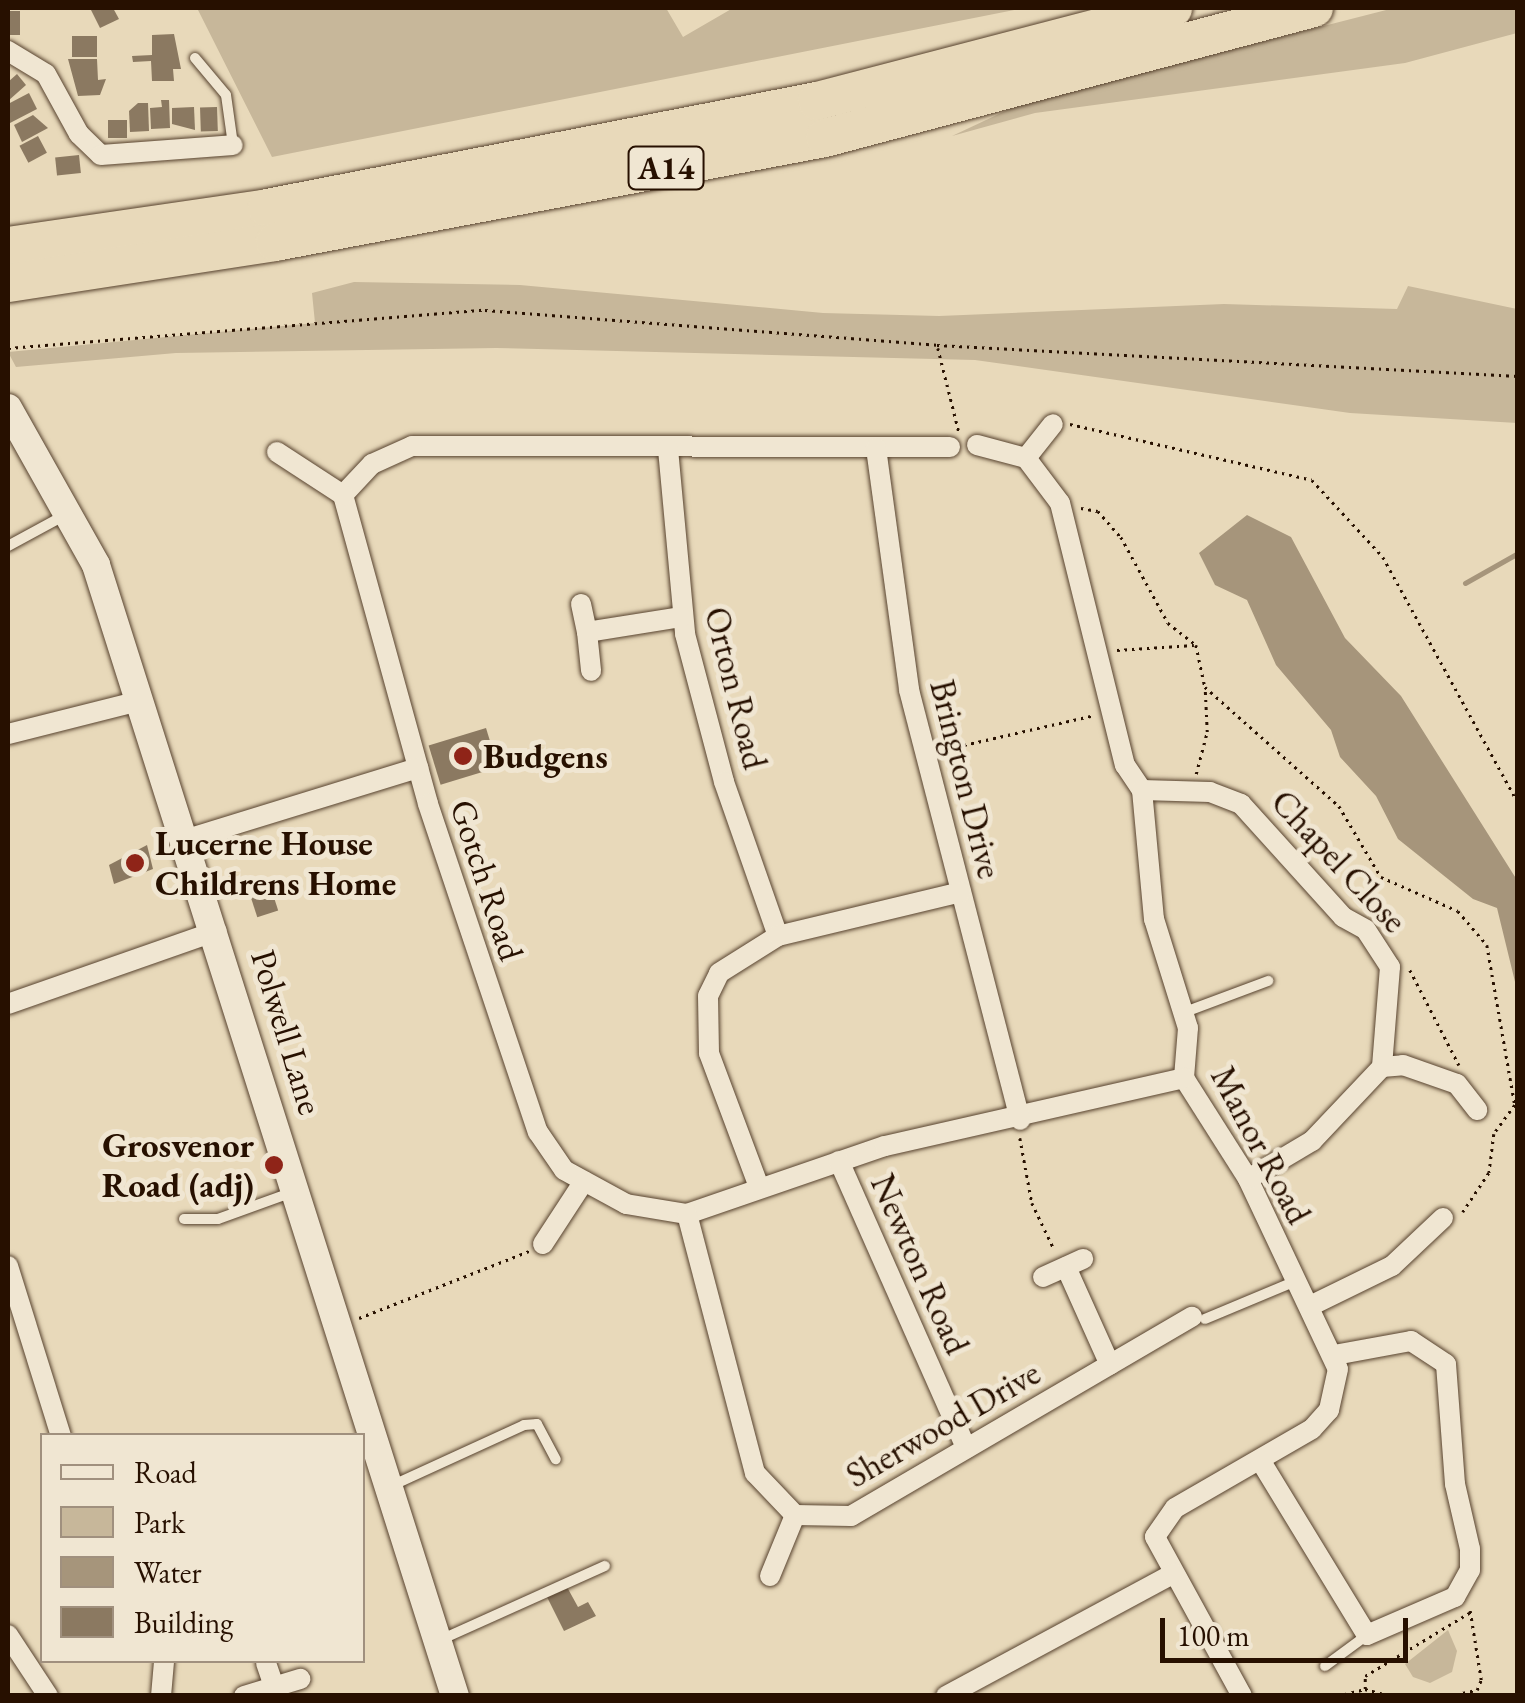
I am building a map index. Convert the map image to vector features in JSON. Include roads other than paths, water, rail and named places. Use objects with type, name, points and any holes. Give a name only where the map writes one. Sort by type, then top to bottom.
[{"type":"highway","name":"A14","points":[[8,246],[268,208],[817,102],[1173,8]]},
{"type":"highway","name":"A14","points":[[8,283],[276,242],[825,138],[1314,8]]},
{"type":"street","points":[[8,52],[46,74],[78,134],[101,155],[233,145]]},
{"type":"street","name":"Polwell Lane","points":[[8,408],[70,512],[96,565],[217,931],[455,1696]]},
{"type":"street","points":[[277,452],[343,494],[372,464],[412,446],[668,449],[963,444],[1026,458],[1053,424]]},
{"type":"street","name":"Brington Drive","points":[[876,448],[888,572],[926,753],[1020,1120]]},
{"type":"street","name":"Orton Road","points":[[668,449],[682,617],[701,706],[778,936]]},
{"type":"street","name":"Manor Road","points":[[1026,458],[1060,503],[1125,765],[1142,790],[1154,918],[1185,1012],[1184,1078],[1248,1179],[1334,1355]]},
{"type":"street","name":"Gotch Road","points":[[343,494],[418,768],[538,1132],[564,1170],[626,1204],[687,1214],[839,1160],[1184,1078]]},
{"type":"street","points":[[581,604],[591,671]]},
{"type":"street","points":[[587,632],[682,617]]},
{"type":"street","points":[[8,734],[139,700]]},
{"type":"street","points":[[187,839],[418,768]]},
{"type":"street","name":"Chapel Close","points":[[1142,790],[1192,790],[1256,816],[1383,955],[1392,992],[1382,1067]]},
{"type":"street","points":[[760,1187],[706,1024],[719,974],[778,936],[960,892]]},
{"type":"street","points":[[8,1004],[217,931]]},
{"type":"street","points":[[1248,1179],[1312,1141],[1382,1067],[1404,1065],[1457,1084],[1474,1105]]},
{"type":"street","name":"Newton Road","points":[[839,1160],[966,1448]]},
{"type":"street","points":[[543,1244],[584,1181]]},
{"type":"street","points":[[687,1214],[754,1473],[795,1515],[770,1576]]},
{"type":"street","points":[[1310,1306],[1392,1266],[1443,1218]]},
{"type":"street","points":[[1043,1277],[1075,1263],[1110,1364]]},
{"type":"street","points":[[8,1266],[59,1433]]},
{"type":"street","name":"Sherwood Drive","points":[[795,1515],[851,1516],[1110,1364],[1198,1318]]},
{"type":"street","points":[[1242,1696],[1155,1537],[1163,1519],[1260,1460],[1329,1410],[1334,1355],[1411,1341],[1446,1364],[1455,1484],[1470,1549],[1464,1585],[1455,1596],[1367,1635],[1260,1460]]},
{"type":"street","points":[[946,1696],[979,1688],[1174,1573]]},
{"type":"street","points":[[8,1635],[48,1696]]},
{"type":"street","points":[[161,1696],[164,1663]]},
{"type":"street","points":[[266,1663],[274,1686]]},
{"type":"street","points":[[244,1696],[300,1679]]},
{"type":"lane","points":[[195,58],[226,95],[233,145]]},
{"type":"lane","points":[[8,546],[70,512]]},
{"type":"lane","points":[[1185,1012],[1268,981]]},
{"type":"lane","points":[[184,1219],[218,1219],[297,1190]]},
{"type":"lane","points":[[1198,1318],[1296,1281]]},
{"type":"lane","points":[[390,1486],[524,1425],[538,1424],[556,1459]]},
{"type":"lane","points":[[438,1642],[604,1566]]},
{"type":"lane","points":[[1325,1666],[1367,1635]]},
{"type":"water","points":[[1247,515],[1291,537],[1345,638],[1401,696],[1517,880],[1517,990],[1497,908],[1473,899],[1398,839],[1376,796],[1340,757],[1331,730],[1276,665],[1247,600],[1215,585],[1199,553]]},
{"type":"waterway","points":[[1465,583],[1518,553]]},
{"type":"place","name":"Budgens","points":[[463,756]]},
{"type":"place","name":"Lucerne House Childrens Home","points":[[135,863]]},
{"type":"place","name":"Grosvenor Road (adj)","points":[[274,1165]]}]
